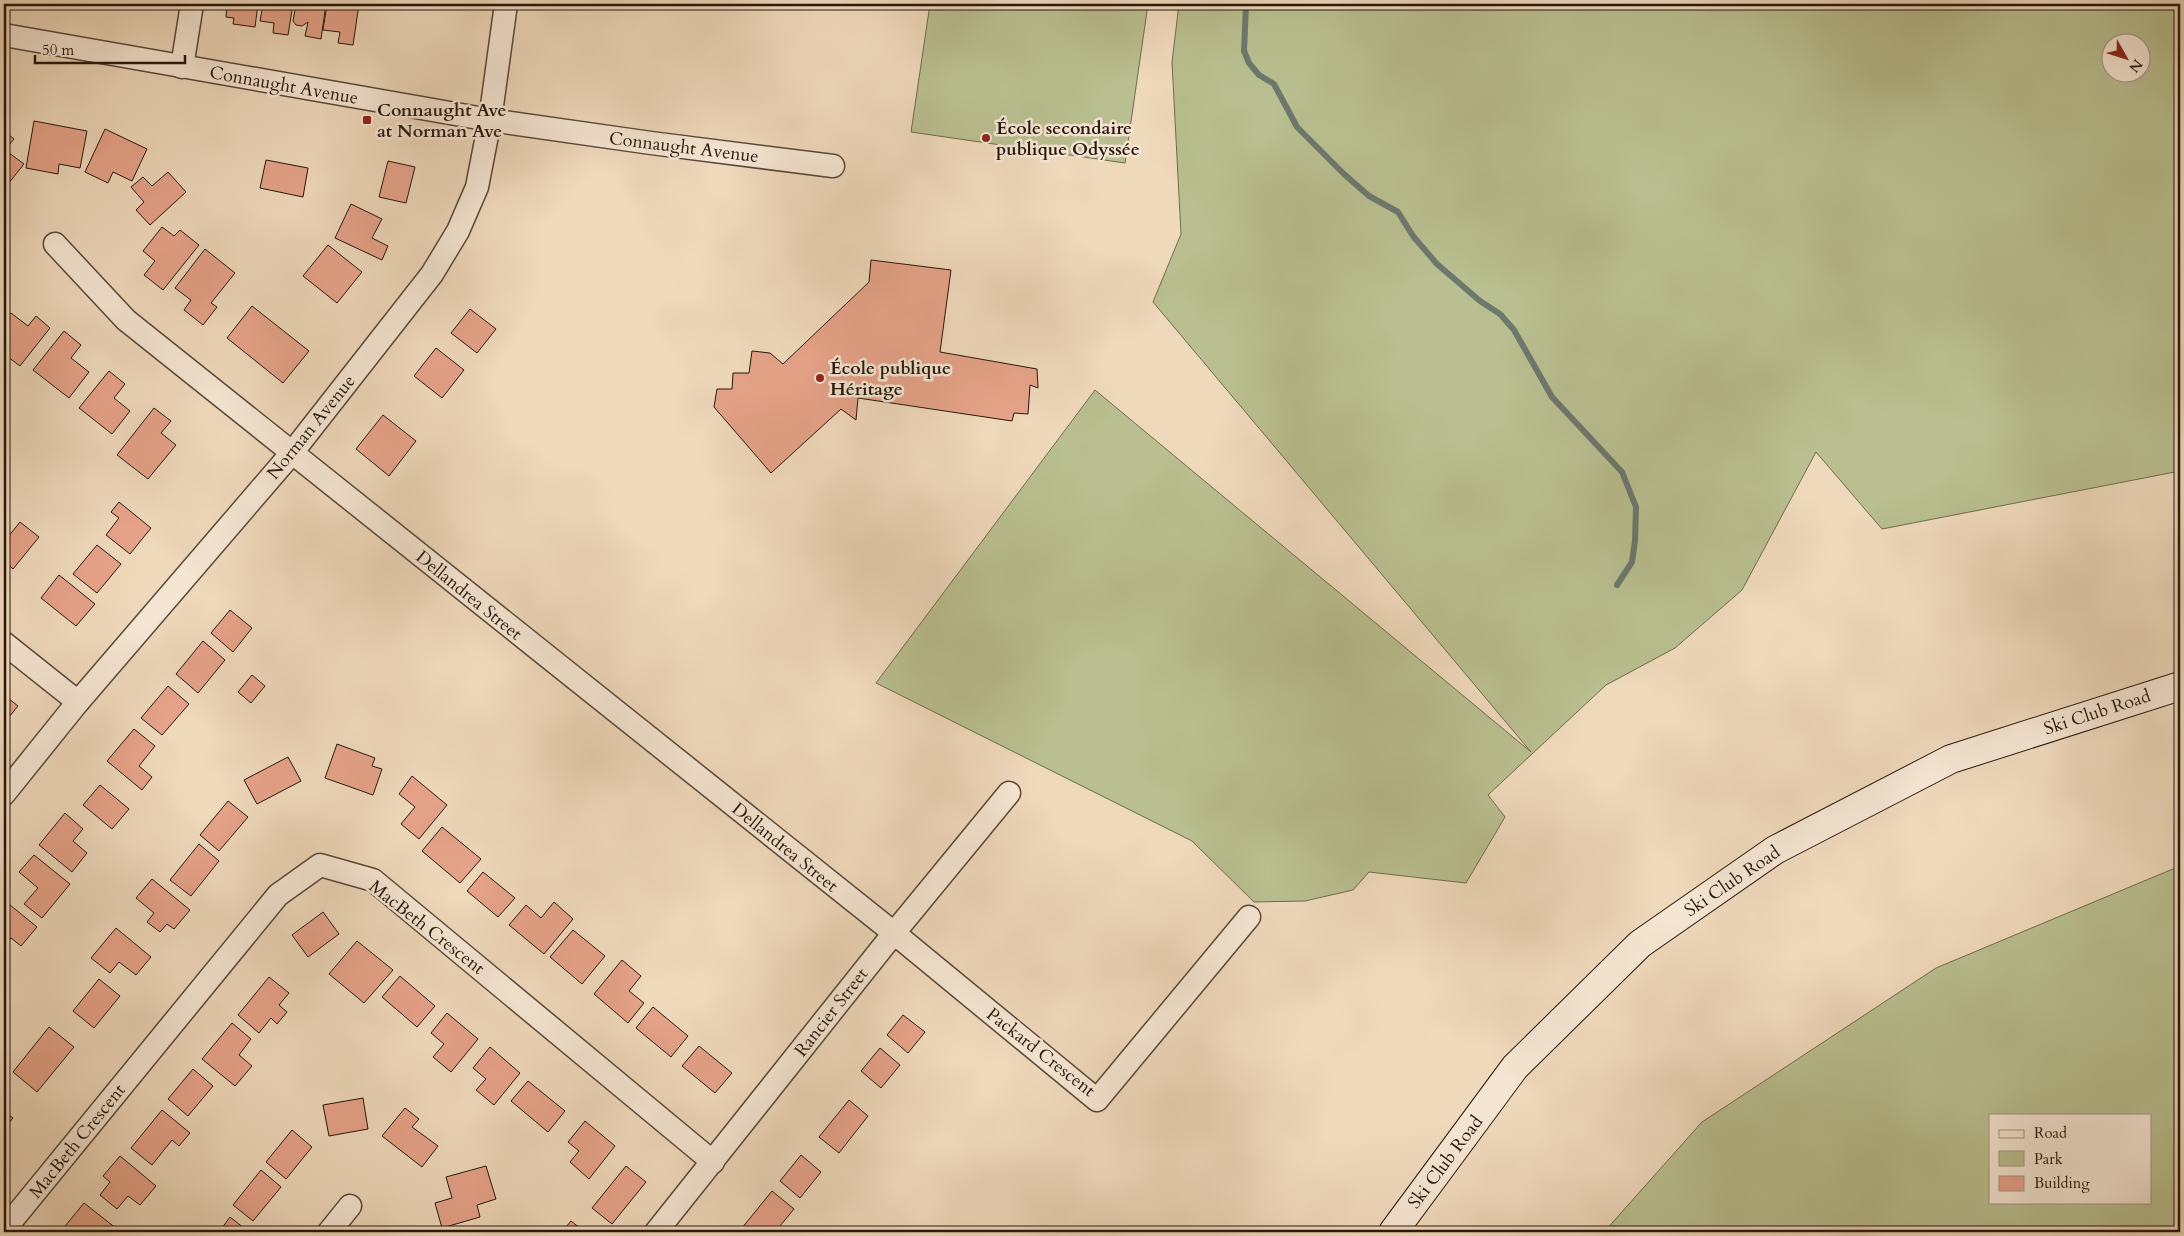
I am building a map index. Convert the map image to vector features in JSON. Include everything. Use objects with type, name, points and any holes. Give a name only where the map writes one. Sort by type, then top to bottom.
[{"type":"street","points":[[182,67],[192,4]]},
{"type":"street","name":"Norman Avenue","points":[[4,794],[78,702],[291,454],[432,274],[458,231],[477,187],[490,120],[506,4]]},
{"type":"street","name":"Connaught Avenue","points":[[4,35],[490,120],[833,166]]},
{"type":"street","name":"Dellandrea Street","points":[[55,244],[126,320],[291,454],[894,933]]},
{"type":"street","points":[[4,643],[78,702]]},
{"type":"street","name":"Ski Club Road","points":[[1393,1232],[1515,1067],[1640,944],[1774,850],[1951,759],[2180,686]]},
{"type":"street","name":"Rancier Street","points":[[656,1232],[894,933],[1009,793]]},
{"type":"street","name":"MacBeth Crescent","points":[[4,1230],[278,895],[320,866],[373,880],[713,1162]]},
{"type":"street","name":"Packard Crescent","points":[[894,933],[1097,1100],[1249,917]]},
{"type":"street","points":[[329,1232],[350,1206]]},
{"type":"green space","points":[[930,4],[1148,4],[1125,163],[911,132]]},
{"type":"green space","points":[[1179,4],[2180,4],[2180,471],[1882,529],[1816,452],[1742,590],[1675,648],[1606,685],[1488,795],[1505,817],[1466,883],[1369,872],[1353,890],[1305,901],[1254,902],[1192,841],[876,683],[1095,390],[1531,752],[1153,302],[1181,234],[1172,62]]},
{"type":"green space","points":[[2180,866],[2180,1232],[1604,1232],[1702,1122],[1936,968]]},
{"type":"building","points":[[227,4],[258,4],[255,27],[233,24],[234,18],[226,17]]},
{"type":"building","points":[[263,4],[293,4],[288,35],[273,33],[274,23],[260,21]]},
{"type":"building","points":[[296,4],[326,4],[321,39],[305,36],[308,22],[302,26],[296,25],[293,21]]},
{"type":"building","points":[[327,4],[359,4],[353,45],[338,43],[340,32],[323,30]]},
{"type":"building","points":[[34,121],[87,131],[80,168],[59,164],[58,174],[26,168]]},
{"type":"building","points":[[105,129],[147,149],[132,181],[113,172],[108,183],[85,172]]},
{"type":"building","points":[[4,131],[14,139],[5,150],[24,164],[4,189]]},
{"type":"building","points":[[266,160],[308,168],[303,197],[260,188]]},
{"type":"building","points":[[388,161],[415,167],[406,203],[379,197]]},
{"type":"building","points":[[168,172],[186,192],[150,225],[136,210],[144,202],[131,187],[143,177],[152,186]]},
{"type":"building","points":[[351,204],[382,219],[372,238],[388,246],[382,260],[335,238]]},
{"type":"building","points":[[162,227],[174,236],[180,230],[199,245],[163,290],[144,275],[155,261],[143,251]]},
{"type":"building","points":[[328,245],[362,272],[337,303],[303,276]]},
{"type":"building","points":[[205,249],[235,273],[211,303],[217,307],[203,325],[184,310],[191,300],[175,288]]},
{"type":"building","points":[[871,260],[951,270],[940,352],[1037,369],[1038,388],[1030,385],[1028,414],[1014,413],[1012,421],[858,398],[856,420],[841,409],[771,473],[714,407],[717,389],[732,389],[733,373],[749,373],[752,351],[770,353],[783,364],[869,282]]},
{"type":"building","points":[[252,306],[309,351],[283,383],[227,338]]},
{"type":"building","points":[[470,309],[496,329],[477,353],[451,333]]},
{"type":"building","points":[[11,313],[28,326],[36,316],[50,328],[20,366],[4,354],[4,321]]},
{"type":"building","points":[[64,331],[81,345],[71,358],[89,372],[69,398],[33,370]]},
{"type":"building","points":[[436,348],[464,370],[442,398],[414,376]]},
{"type":"building","points":[[109,371],[125,384],[114,398],[130,411],[112,434],[79,408]]},
{"type":"building","points":[[154,408],[171,421],[161,433],[176,445],[148,479],[117,455]]},
{"type":"building","points":[[383,415],[416,441],[389,476],[356,449]]},
{"type":"building","points":[[119,502],[151,528],[130,554],[106,535],[119,518],[111,512]]},
{"type":"building","points":[[20,522],[39,537],[13,569],[4,561],[4,542]]},
{"type":"building","points":[[97,545],[121,564],[97,593],[73,574]]},
{"type":"building","points":[[59,575],[95,604],[76,626],[41,598]]},
{"type":"building","points":[[230,610],[252,628],[233,652],[211,633]]},
{"type":"building","points":[[203,641],[225,660],[198,693],[176,674]]},
{"type":"building","points":[[252,675],[265,686],[251,703],[238,692]]},
{"type":"building","points":[[168,686],[189,704],[162,735],[141,718]]},
{"type":"building","points":[[4,695],[18,706],[4,723]]},
{"type":"building","points":[[134,729],[155,746],[139,766],[152,777],[142,790],[107,761]]},
{"type":"building","points":[[337,744],[375,758],[372,766],[382,769],[373,795],[325,778]]},
{"type":"building","points":[[288,757],[301,781],[257,804],[244,780]]},
{"type":"building","points":[[412,776],[447,805],[419,839],[401,824],[415,807],[399,794]]},
{"type":"building","points":[[100,785],[129,809],[112,829],[83,805]]},
{"type":"building","points":[[228,801],[248,817],[219,851],[200,835]]},
{"type":"building","points":[[65,813],[83,829],[73,841],[87,853],[72,872],[39,845]]},
{"type":"building","points":[[442,827],[481,859],[460,883],[422,851]]},
{"type":"building","points":[[199,844],[219,861],[191,896],[170,880]]},
{"type":"building","points":[[34,855],[70,884],[42,918],[24,904],[38,888],[19,872]]},
{"type":"building","points":[[483,872],[515,898],[498,917],[467,891]]},
{"type":"building","points":[[152,879],[190,910],[174,929],[167,924],[160,932],[147,922],[154,913],[136,898]]},
{"type":"building","points":[[4,900],[37,927],[21,946],[11,938],[4,947]]},
{"type":"building","points":[[554,902],[573,919],[544,954],[509,925],[526,905],[541,918]]},
{"type":"building","points":[[323,912],[339,934],[308,957],[292,935]]},
{"type":"building","points":[[116,928],[151,957],[136,975],[119,962],[110,973],[91,958]]},
{"type":"building","points":[[573,930],[605,956],[582,984],[550,957]]},
{"type":"building","points":[[357,941],[393,970],[364,1003],[329,974]]},
{"type":"building","points":[[622,960],[641,976],[629,991],[644,1003],[628,1023],[594,994]]},
{"type":"building","points":[[400,976],[435,1006],[417,1027],[382,997]]},
{"type":"building","points":[[269,977],[289,993],[279,1005],[287,1012],[277,1024],[271,1018],[259,1033],[238,1015]]},
{"type":"building","points":[[99,979],[120,996],[94,1028],[73,1011]]},
{"type":"building","points":[[653,1007],[688,1036],[671,1057],[636,1028]]},
{"type":"building","points":[[447,1013],[478,1039],[451,1072],[433,1057],[444,1044],[431,1033]]},
{"type":"building","points":[[903,1015],[925,1032],[908,1053],[887,1035]]},
{"type":"building","points":[[232,1023],[251,1039],[239,1055],[252,1066],[235,1086],[202,1059]]},
{"type":"building","points":[[49,1027],[74,1047],[37,1092],[13,1072]]},
{"type":"building","points":[[699,1046],[732,1073],[715,1093],[682,1066]]},
{"type":"building","points":[[490,1047],[520,1073],[494,1105],[476,1090],[486,1079],[473,1068]]},
{"type":"building","points":[[880,1048],[900,1065],[881,1088],[861,1071]]},
{"type":"building","points":[[193,1069],[213,1086],[188,1116],[168,1099]]},
{"type":"building","points":[[528,1081],[565,1111],[548,1132],[511,1101]]},
{"type":"building","points":[[363,1098],[368,1129],[329,1136],[323,1105]]},
{"type":"building","points":[[849,1100],[868,1116],[839,1153],[819,1137]]},
{"type":"building","points":[[405,1108],[419,1119],[412,1127],[438,1146],[422,1167],[382,1136]]},
{"type":"building","points":[[162,1110],[190,1133],[179,1146],[172,1140],[152,1165],[131,1148]]},
{"type":"building","points":[[4,1111],[13,1118],[4,1129]]},
{"type":"building","points":[[585,1121],[615,1146],[589,1179],[570,1162],[579,1151],[568,1142]]},
{"type":"building","points":[[292,1130],[312,1147],[286,1179],[266,1162]]},
{"type":"building","points":[[801,1155],[821,1172],[800,1198],[780,1181]]},
{"type":"building","points":[[120,1156],[156,1186],[140,1205],[128,1196],[117,1209],[100,1195],[110,1182],[103,1176]]},
{"type":"building","points":[[486,1166],[496,1199],[477,1205],[480,1217],[442,1228],[435,1203],[452,1198],[446,1177]]},
{"type":"building","points":[[626,1166],[646,1182],[612,1224],[592,1208]]},
{"type":"building","points":[[261,1170],[281,1187],[253,1221],[233,1205]]},
{"type":"building","points":[[772,1191],[794,1209],[775,1232],[747,1232],[742,1228]]},
{"type":"building","points":[[84,1203],[117,1229],[114,1232],[61,1231]]},
{"type":"building","points":[[230,1217],[249,1232],[219,1232]]},
{"type":"building","points":[[571,1221],[585,1232],[562,1232]]},
{"type":"waterway","points":[[1246,4],[1244,51],[1249,63],[1259,75],[1274,84],[1297,127],[1369,196],[1398,212],[1413,236],[1437,264],[1480,301],[1500,314],[1514,330],[1552,397],[1622,472],[1636,507],[1635,541],[1632,562],[1617,585]]},
{"type":"place","name":"Connaught Ave at Norman Ave","points":[[367,120]]},
{"type":"place","name":"École secondaire publique Odyssée","points":[[986,138]]},
{"type":"place","name":"École publique Héritage","points":[[820,378]]}]
